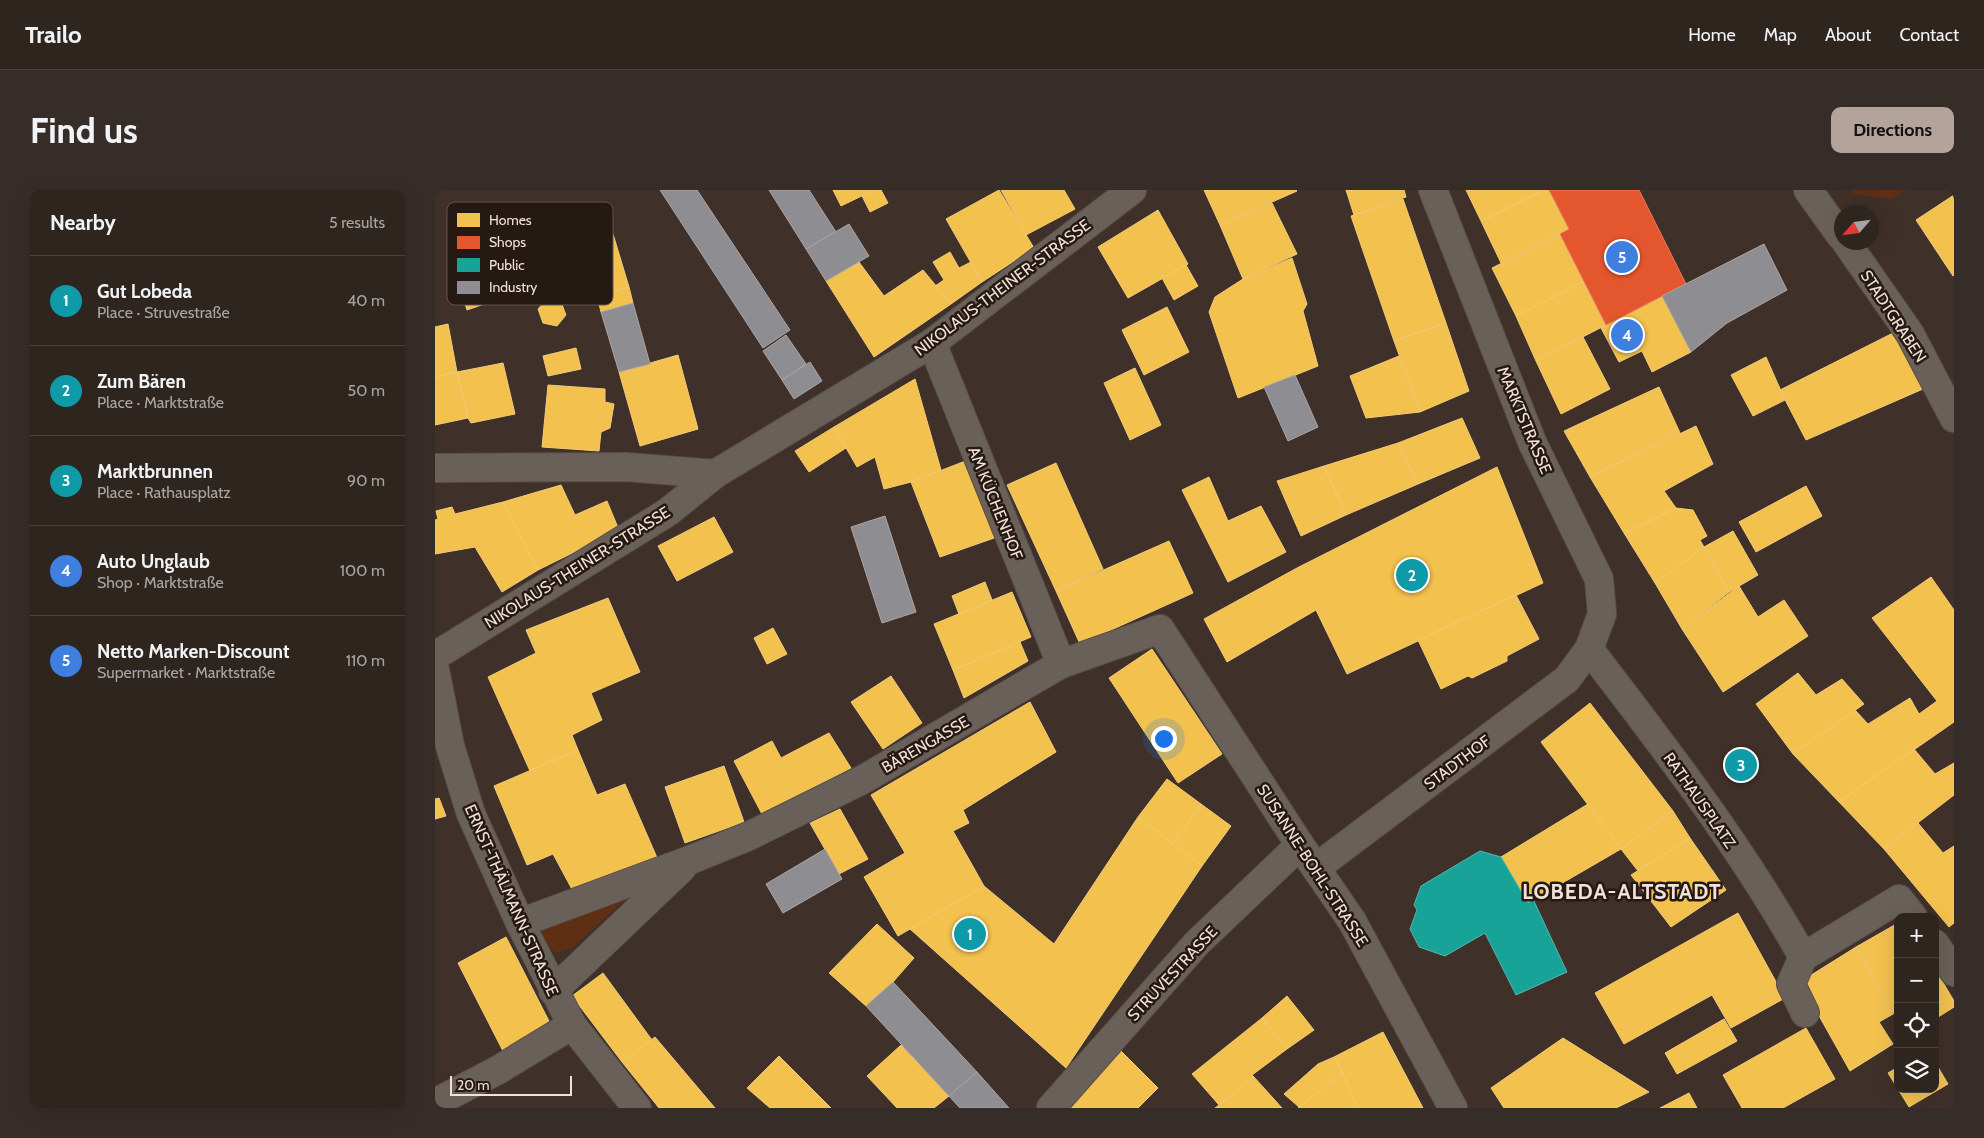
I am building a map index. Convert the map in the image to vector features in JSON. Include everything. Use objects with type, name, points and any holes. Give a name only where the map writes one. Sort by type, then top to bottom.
[{"type":"street","name":"NIKOLAUS-THEINER-STRASSE","points":[[435,656],[668,512],[715,474],[932,343],[1132,190]]},
{"type":"street","name":"MARKTSTRASSE","points":[[1433,190],[1532,442],[1599,579],[1602,614],[1589,649]]},
{"type":"street","points":[[1808,190],[1834,226]]},
{"type":"street","name":"STADTGRABEN","points":[[1852,250],[1910,334],[1954,418]]},
{"type":"street","name":"AM KÜCHENHOF","points":[[932,343],[1061,664]]},
{"type":"street","points":[[435,468],[626,467],[715,474]]},
{"type":"street","name":"BÄRENGASSE","points":[[520,923],[691,860],[797,814],[863,780],[1061,664],[1160,629]]},
{"type":"street","name":"SUSANNE-BOHL-STRASSE","points":[[1160,629],[1299,845],[1317,867],[1352,921],[1453,1108]]},
{"type":"street","name":"STADTHOF","points":[[1317,867],[1567,679],[1589,649]]},
{"type":"street","name":"RATHAUSPLATZ","points":[[1589,649],[1685,778],[1772,902],[1803,957]]},
{"type":"street","name":"ERNST-THÄLMANN-STRASSE","points":[[435,670],[449,746],[471,814],[520,923],[572,1025],[637,1108]]},
{"type":"street","name":"STRUVESTRASSE","points":[[1051,1108],[1197,943],[1299,845]]},
{"type":"street","name":"BÄRENGASSE","points":[[553,991],[691,860]]},
{"type":"street","points":[[1805,1013],[1791,984],[1803,957],[1899,899],[1910,913]]},
{"type":"street","points":[[1939,949],[1954,972]]},
{"type":"street","points":[[435,1104],[498,1070],[572,1025]]},
{"type":"shaded area","points":[[1853,190],[1905,190],[1891,199],[1849,193]]},
{"type":"shaded area","points":[[640,886],[572,948],[556,953],[541,939],[544,925]]},
{"type":"building: Homes","points":[[833,190],[874,190],[841,206]]},
{"type":"building: Homes","points":[[874,190],[881,190],[888,203],[870,212],[862,196]]},
{"type":"building: Homes","points":[[999,190],[1034,248],[982,282],[946,219]]},
{"type":"building: Homes","points":[[1001,190],[1064,190],[1075,209],[1026,235]]},
{"type":"building: Homes","points":[[1204,190],[1296,190],[1297,191],[1220,225]]},
{"type":"building: Homes","points":[[1346,190],[1404,190],[1406,197],[1354,215]]},
{"type":"building: Homes","points":[[1466,190],[1543,190],[1481,221]]},
{"type":"building: Homes","points":[[1543,190],[1549,190],[1569,229],[1501,263],[1481,221]]},
{"type":"building: Homes","points":[[1954,195],[1954,275],[1953,276],[1916,220]]},
{"type":"building: Homes","points":[[1403,199],[1446,323],[1394,341],[1351,216]]},
{"type":"building: Homes","points":[[1272,203],[1297,254],[1243,279],[1220,225]]},
{"type":"building: Homes","points":[[1158,210],[1188,264],[1128,298],[1098,247]]},
{"type":"building: Homes","points":[[613,234],[629,287],[613,292]]},
{"type":"building: Homes","points":[[1560,234],[1584,281],[1516,316],[1492,268]]},
{"type":"building: Homes","points":[[950,252],[959,268],[971,262],[982,282],[951,304],[935,286],[944,280],[933,262]]},
{"type":"building: Homes","points":[[1292,258],[1307,304],[1303,311],[1318,366],[1238,398],[1209,312],[1215,297],[1243,279]]},
{"type":"building: Homes","points":[[859,262],[884,296],[923,270],[951,304],[874,357],[826,281]]},
{"type":"building: Homes","points":[[1186,265],[1198,286],[1174,300],[1162,278]]},
{"type":"building: Homes","points":[[1584,281],[1606,325],[1536,361],[1516,316]]},
{"type":"building: Homes","points":[[629,287],[633,303],[601,312],[599,305],[613,305],[613,292]]},
{"type":"building: Homes","points":[[1662,296],[1691,352],[1652,372],[1642,351],[1619,362],[1601,328]]},
{"type":"building: Homes","points":[[465,305],[481,305],[467,310]]},
{"type":"building: Homes","points":[[542,305],[562,305],[566,315],[557,326],[543,323],[538,309]]},
{"type":"building: Homes","points":[[1167,307],[1189,352],[1144,375],[1122,330]]},
{"type":"building: Homes","points":[[1446,323],[1469,391],[1420,412],[1394,341]]},
{"type":"building: Homes","points":[[448,324],[457,372],[435,377],[435,327]]},
{"type":"building: Homes","points":[[1895,332],[1923,389],[1806,440],[1780,390]]},
{"type":"building: Homes","points":[[1583,337],[1610,389],[1561,414],[1536,361]]},
{"type":"building: Homes","points":[[576,348],[581,369],[548,376],[543,356]]},
{"type":"building: Homes","points":[[678,355],[698,429],[640,446],[619,372]]},
{"type":"building: Homes","points":[[1399,356],[1420,412],[1366,418],[1350,376]]},
{"type":"building: Homes","points":[[1766,357],[1785,400],[1753,416],[1731,375]]},
{"type":"building: Homes","points":[[503,363],[515,414],[471,423],[468,418],[457,372]]},
{"type":"building: Homes","points":[[1135,368],[1161,425],[1130,440],[1104,383]]},
{"type":"building: Homes","points":[[457,372],[468,418],[435,425],[435,377]]},
{"type":"building: Homes","points":[[915,379],[941,470],[911,482],[884,489],[875,457],[857,467],[834,427]]},
{"type":"building: Homes","points":[[548,385],[605,389],[605,402],[614,404],[610,428],[601,432],[599,451],[542,447]]},
{"type":"building: Homes","points":[[1659,387],[1680,433],[1590,477],[1564,431]]},
{"type":"building: Homes","points":[[1462,418],[1480,458],[1418,484],[1398,443]]},
{"type":"building: Homes","points":[[1696,426],[1713,464],[1664,491],[1676,508],[1624,533],[1590,477]]},
{"type":"building: Homes","points":[[834,427],[846,448],[809,472],[795,451]]},
{"type":"building: Homes","points":[[1398,443],[1418,484],[1346,515],[1324,466]]},
{"type":"building: Homes","points":[[968,460],[997,537],[940,557],[911,482]]},
{"type":"building: Homes","points":[[1056,463],[1103,569],[1056,591],[1007,485]]},
{"type":"building: Homes","points":[[1324,466],[1346,515],[1301,536],[1277,481]]},
{"type":"building: Homes","points":[[1497,467],[1543,583],[1347,674],[1316,610],[1227,662],[1204,619],[1297,568]]},
{"type":"building: Homes","points":[[1209,477],[1228,521],[1261,506],[1286,552],[1228,582],[1182,490]]},
{"type":"building: Homes","points":[[561,485],[575,515],[607,501],[619,530],[538,570],[503,502]]},
{"type":"building: Homes","points":[[1806,486],[1822,516],[1756,552],[1739,522]]},
{"type":"building: Homes","points":[[503,502],[538,570],[502,592],[475,547],[435,554],[435,520],[438,519],[436,511],[452,507],[455,514]]},
{"type":"building: Homes","points":[[1676,508],[1693,510],[1707,536],[1700,540],[1704,547],[1655,583],[1624,533]]},
{"type":"building: Homes","points":[[714,517],[733,552],[677,581],[658,546]]},
{"type":"building: Homes","points":[[1733,531],[1758,575],[1729,592],[1704,547]]},
{"type":"building: Homes","points":[[1169,541],[1193,593],[1080,644],[1056,591]]},
{"type":"building: Homes","points":[[1704,547],[1729,592],[1682,629],[1655,583]]},
{"type":"building: Homes","points":[[1931,577],[1954,610],[1954,722],[1839,802],[1793,754],[1855,710],[1868,724],[1910,698],[1919,714],[1937,701],[1872,618]]},
{"type":"building: Homes","points":[[985,582],[992,600],[959,614],[952,596]]},
{"type":"building: Homes","points":[[1739,586],[1758,617],[1784,600],[1808,636],[1723,692],[1682,629]]},
{"type":"building: Homes","points":[[1012,592],[1031,637],[953,670],[934,624]]},
{"type":"building: Homes","points":[[1516,595],[1539,639],[1507,656],[1507,661],[1472,678],[1468,676],[1441,689],[1418,640]]},
{"type":"building: Homes","points":[[608,598],[640,672],[591,693],[602,720],[572,735],[578,750],[530,771],[488,677],[536,653],[526,630]]},
{"type":"building: Homes","points":[[773,628],[787,654],[767,664],[754,638]]},
{"type":"building: Homes","points":[[1020,642],[1028,661],[964,698],[953,670]]},
{"type":"building: Homes","points":[[1152,649],[1222,754],[1178,783],[1109,678]]},
{"type":"building: Homes","points":[[1798,673],[1816,695],[1842,679],[1864,704],[1793,754],[1756,704]]},
{"type":"building: Homes","points":[[891,676],[922,723],[883,749],[851,702]]},
{"type":"building: Homes","points":[[1030,702],[1056,752],[963,810],[969,823],[953,831],[984,886],[898,936],[864,877],[905,853],[871,795]]},
{"type":"building: Homes","points":[[1590,703],[1673,811],[1621,849],[1541,742]]},
{"type":"building: Homes","points":[[829,733],[851,768],[762,814],[734,761],[772,741],[781,758]]},
{"type":"building: Homes","points":[[1914,749],[1935,774],[1954,763],[1954,795],[1884,849],[1839,802]]},
{"type":"building: Homes","points":[[578,750],[597,795],[625,784],[658,860],[574,893],[553,854],[527,865],[494,786]]},
{"type":"building: Homes","points":[[724,766],[744,822],[685,843],[665,787]]},
{"type":"building: Homes","points":[[1167,779],[1201,804],[1172,845],[1138,817]]},
{"type":"building: Homes","points":[[439,798],[446,816],[435,819],[435,799]]},
{"type":"building: Homes","points":[[1201,804],[1231,826],[1202,866],[1172,845]]},
{"type":"building: Homes","points":[[1588,804],[1621,849],[1528,903],[1501,857]]},
{"type":"building: Homes","points":[[840,809],[868,859],[839,874],[810,823]]},
{"type":"building: Homes","points":[[1673,811],[1690,838],[1638,871],[1621,849]]},
{"type":"building: Homes","points":[[1138,817],[1202,866],[1066,1068],[910,929],[984,886],[1054,944]]},
{"type":"building: Homes","points":[[1918,823],[1943,853],[1954,846],[1954,923],[1949,927],[1884,849]]},
{"type":"building: Homes","points":[[1690,838],[1726,890],[1671,927],[1631,875]]},
{"type":"building: Homes","points":[[1738,913],[1785,998],[1731,1028],[1712,995],[1624,1044],[1595,993]]},
{"type":"building: Homes","points":[[877,924],[914,958],[893,982],[866,1006],[829,973]]},
{"type":"building: Homes","points":[[1894,925],[1894,1014],[1856,947]]},
{"type":"building: Homes","points":[[506,937],[549,1021],[504,1053],[458,963]]},
{"type":"building: Homes","points":[[1856,947],[1893,1014],[1879,1022],[1893,1044],[1850,1071],[1800,982]]},
{"type":"building: Homes","points":[[603,973],[652,1040],[622,1062],[572,996]]},
{"type":"building: Homes","points":[[1939,976],[1954,1001],[1954,1007],[1939,1016]]},
{"type":"building: Homes","points":[[1287,996],[1314,1030],[1287,1049],[1262,1018]]},
{"type":"building: Homes","points":[[1262,1018],[1287,1049],[1252,1075],[1254,1077],[1219,1105],[1192,1074]]},
{"type":"building: Homes","points":[[1724,1019],[1737,1041],[1677,1074],[1665,1053]]},
{"type":"building: Homes","points":[[1806,1028],[1835,1079],[1783,1108],[1742,1108],[1723,1075]]},
{"type":"building: Homes","points":[[1383,1032],[1423,1108],[1358,1108],[1334,1057]]},
{"type":"building: Homes","points":[[655,1037],[715,1108],[659,1108],[622,1062]]},
{"type":"building: Homes","points":[[1563,1038],[1649,1092],[1616,1108],[1504,1108],[1491,1088]]},
{"type":"building: Homes","points":[[901,1045],[949,1096],[934,1108],[897,1108],[867,1076]]},
{"type":"building: Homes","points":[[1120,1050],[1158,1088],[1138,1108],[1061,1108]]},
{"type":"building: Homes","points":[[779,1056],[831,1108],[770,1108],[747,1088]]},
{"type":"building: Homes","points":[[1334,1057],[1342,1073],[1299,1107],[1284,1094],[1318,1064]]},
{"type":"building: Homes","points":[[1894,1069],[1894,1083],[1888,1073]]},
{"type":"building: Homes","points":[[1939,1069],[1948,1084],[1939,1089]]},
{"type":"building: Homes","points":[[1342,1073],[1358,1108],[1298,1108],[1299,1107]]},
{"type":"building: Homes","points":[[1254,1077],[1282,1108],[1215,1108],[1219,1105]]},
{"type":"building: Homes","points":[[1689,1093],[1697,1108],[1660,1108]]},
{"type":"building: Homes","points":[[1900,1093],[1933,1093],[1909,1107]]},
{"type":"building: Shops","points":[[1549,190],[1639,190],[1686,284],[1606,325],[1560,234],[1569,229]]},
{"type":"building: Public","points":[[1480,851],[1501,857],[1528,903],[1533,899],[1567,972],[1516,995],[1485,933],[1445,956],[1419,947],[1410,929],[1417,910],[1414,905],[1421,886]]},
{"type":"building: Industry","points":[[660,190],[697,190],[790,330],[763,348]]},
{"type":"building: Industry","points":[[769,190],[809,190],[836,232],[806,249]]},
{"type":"building: Industry","points":[[849,224],[869,256],[826,281],[806,249]]},
{"type":"building: Industry","points":[[1764,244],[1787,290],[1727,323],[1691,352],[1662,296]]},
{"type":"building: Industry","points":[[633,303],[650,364],[619,372],[601,312]]},
{"type":"building: Industry","points":[[786,335],[806,364],[782,380],[763,351]]},
{"type":"building: Industry","points":[[810,362],[822,381],[794,399],[782,380]]},
{"type":"building: Industry","points":[[1295,375],[1318,427],[1288,441],[1264,387]]},
{"type":"building: Industry","points":[[885,516],[916,612],[882,623],[851,527]]},
{"type":"building: Industry","points":[[825,849],[842,879],[783,913],[766,884]]},
{"type":"building: Industry","points":[[893,982],[977,1072],[949,1096],[866,1006]]},
{"type":"building: Industry","points":[[977,1072],[1009,1108],[960,1108],[949,1096]]},
{"type":"place","name":"Netto Marken-Discount","points":[[1622,257]]},
{"type":"place","name":"Auto Unglaub","points":[[1627,335]]},
{"type":"place","name":"Zum Bären","points":[[1412,575]]},
{"type":"place","name":"Marktbrunnen","points":[[1741,765]]},
{"type":"place","name":"Gut Lobeda","points":[[970,934]]},
{"type":"district","name":"LOBEDA-ALTSTADT","points":[[1622,892]]}]
